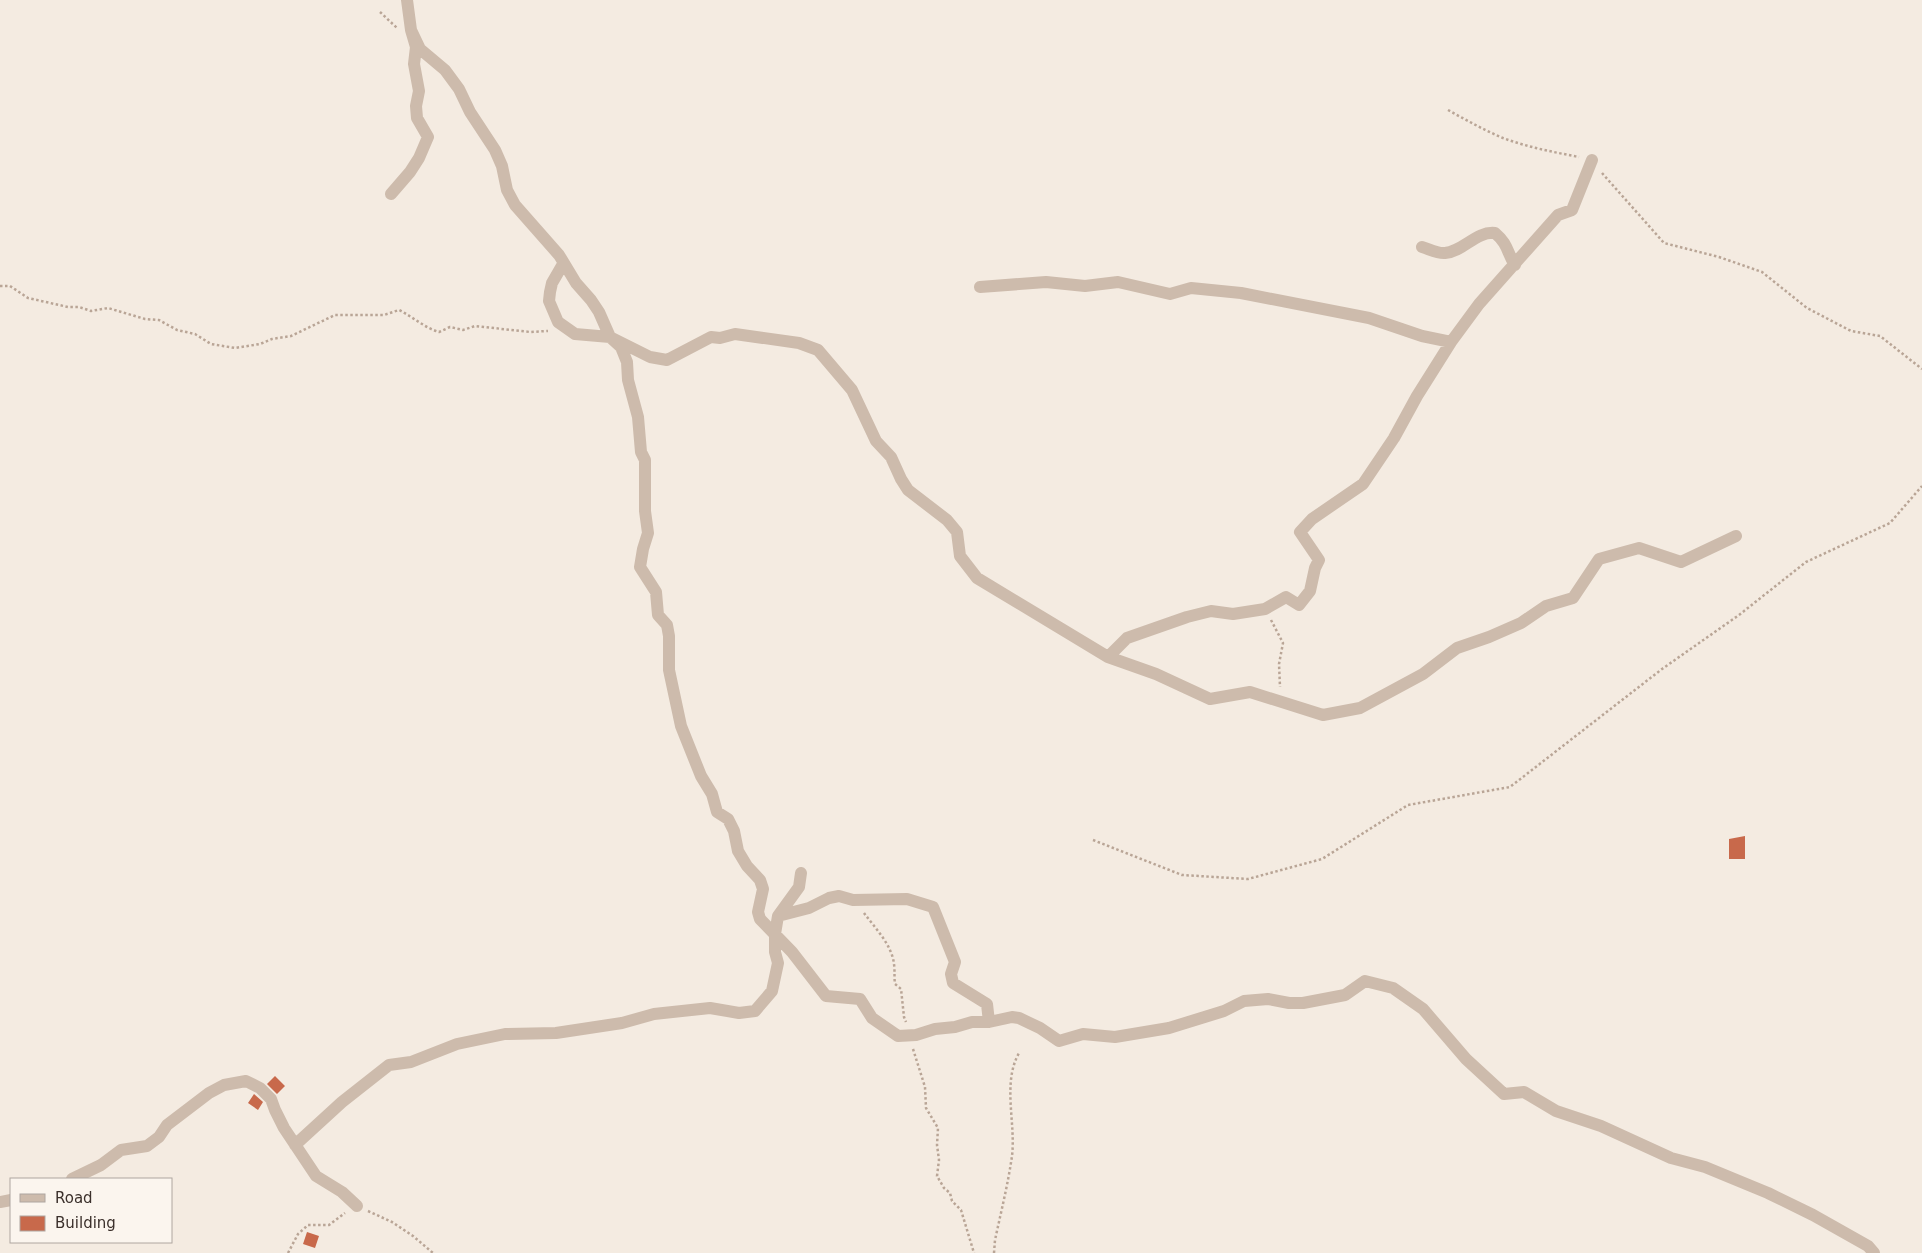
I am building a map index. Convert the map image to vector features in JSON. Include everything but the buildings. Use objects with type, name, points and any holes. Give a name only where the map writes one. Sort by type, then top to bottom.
[{"type":"street","points":[[391,194],[410,172],[419,158],[428,137],[417,118],[416,106],[419,91],[414,64],[416,47],[411,30],[407,0]]},
{"type":"street","points":[[411,30],[420,49],[445,70],[459,89],[470,112],[495,150],[502,166],[507,190],[515,205],[554,250],[599,312],[610,337],[621,347],[624,353],[628,380],[638,417],[641,452],[645,460],[645,511],[648,533],[640,567],[656,592],[658,615],[667,625],[669,636],[669,670],[676,710],[701,776],[712,794],[717,812],[728,820],[734,831],[738,851],[747,866],[760,880],[763,889],[758,912],[760,918],[792,952],[826,996],[860,999],[872,1018],[898,1036],[912,1035],[972,1022],[989,1022],[1012,1017],[1040,1028],[1059,1041],[1083,1034],[1115,1037],[1169,1028],[1224,1011],[1244,1001],[1268,999],[1289,1003],[1302,1003],[1345,995],[1366,981],[1392,988],[1423,1009],[1466,1059],[1504,1094],[1524,1092],[1556,1111],[1601,1126],[1671,1158],[1705,1167],[1768,1192],[1868,1246],[1874,1253]]},
{"type":"street","points":[[1108,657],[1127,638],[1188,617],[1211,612],[1233,614],[1265,609],[1286,596],[1299,605],[1310,591],[1315,568],[1319,560],[1300,532],[1312,519],[1363,484],[1394,438],[1417,396],[1451,342],[1479,304],[1558,215],[1572,210],[1592,160]]},
{"type":"street","points":[[1422,247],[1443,254],[1457,249],[1486,232],[1495,233],[1507,245],[1508,254],[1515,265]]},
{"type":"street","points":[[563,264],[552,282],[549,302],[558,322],[574,334],[610,337],[650,357],[667,360],[711,337],[720,338],[734,334],[799,343],[818,350],[852,390],[876,441],[892,457],[908,490],[948,520],[957,532],[960,556],[977,578],[1108,657],[1156,674],[1210,699],[1250,692],[1323,715],[1360,708],[1423,674],[1457,648],[1521,623],[1546,606],[1573,598],[1599,559],[1639,548],[1682,562],[1736,536]]},
{"type":"street","points":[[980,288],[1046,282],[1085,286],[1118,282],[1170,294],[1191,288],[1241,293],[1369,318],[1422,336],[1451,342]]},
{"type":"street","points":[[296,1145],[342,1102],[389,1065],[410,1062],[458,1044],[505,1034],[556,1033],[622,1023],[654,1014],[710,1008],[739,1013],[755,1011],[772,990],[778,963],[775,952],[778,916],[798,887],[802,873]]},
{"type":"street","points":[[778,916],[809,908],[829,898],[839,896],[853,900],[906,899],[933,907],[955,962],[951,974],[954,983],[987,1004],[989,1022]]},
{"type":"street","points":[[74,1178],[101,1165],[121,1150],[147,1146],[159,1136],[167,1125],[208,1093],[224,1085],[246,1081],[260,1088],[271,1099],[275,1110],[316,1176],[342,1192],[357,1206]]},
{"type":"path","points":[[1448,110],[1478,127],[1505,138],[1545,150],[1592,160],[1608,182],[1664,244],[1719,256],[1762,272],[1807,308],[1850,332],[1880,336],[1922,368]]},
{"type":"path","points":[[0,286],[10,286],[28,298],[68,307],[79,307],[92,311],[108,308],[145,319],[159,320],[177,330],[194,334],[211,344],[235,348],[291,336],[335,315],[384,315],[400,310],[418,320],[428,329],[439,332],[450,327],[463,330],[476,326],[530,332],[563,331],[574,334]]},
{"type":"path","points":[[1093,840],[1182,875],[1248,879],[1322,859],[1408,805],[1510,787],[1662,669],[1739,615],[1806,562],[1890,523],[1922,486]]},
{"type":"path","points":[[1265,609],[1283,643],[1279,664],[1281,703]]},
{"type":"path","points":[[853,900],[885,941],[894,964],[893,976],[895,984],[901,989],[904,1017],[912,1035],[913,1049],[925,1087],[926,1108],[938,1128],[939,1160],[937,1176],[944,1188],[950,1193],[952,1201],[961,1210],[974,1253]]},
{"type":"path","points":[[994,1253],[1012,1156],[1010,1089],[1014,1063],[1019,1054]]},
{"type":"path","points":[[288,1253],[298,1234],[308,1225],[329,1225],[339,1216],[357,1206],[392,1222],[414,1236],[433,1253]]}]
